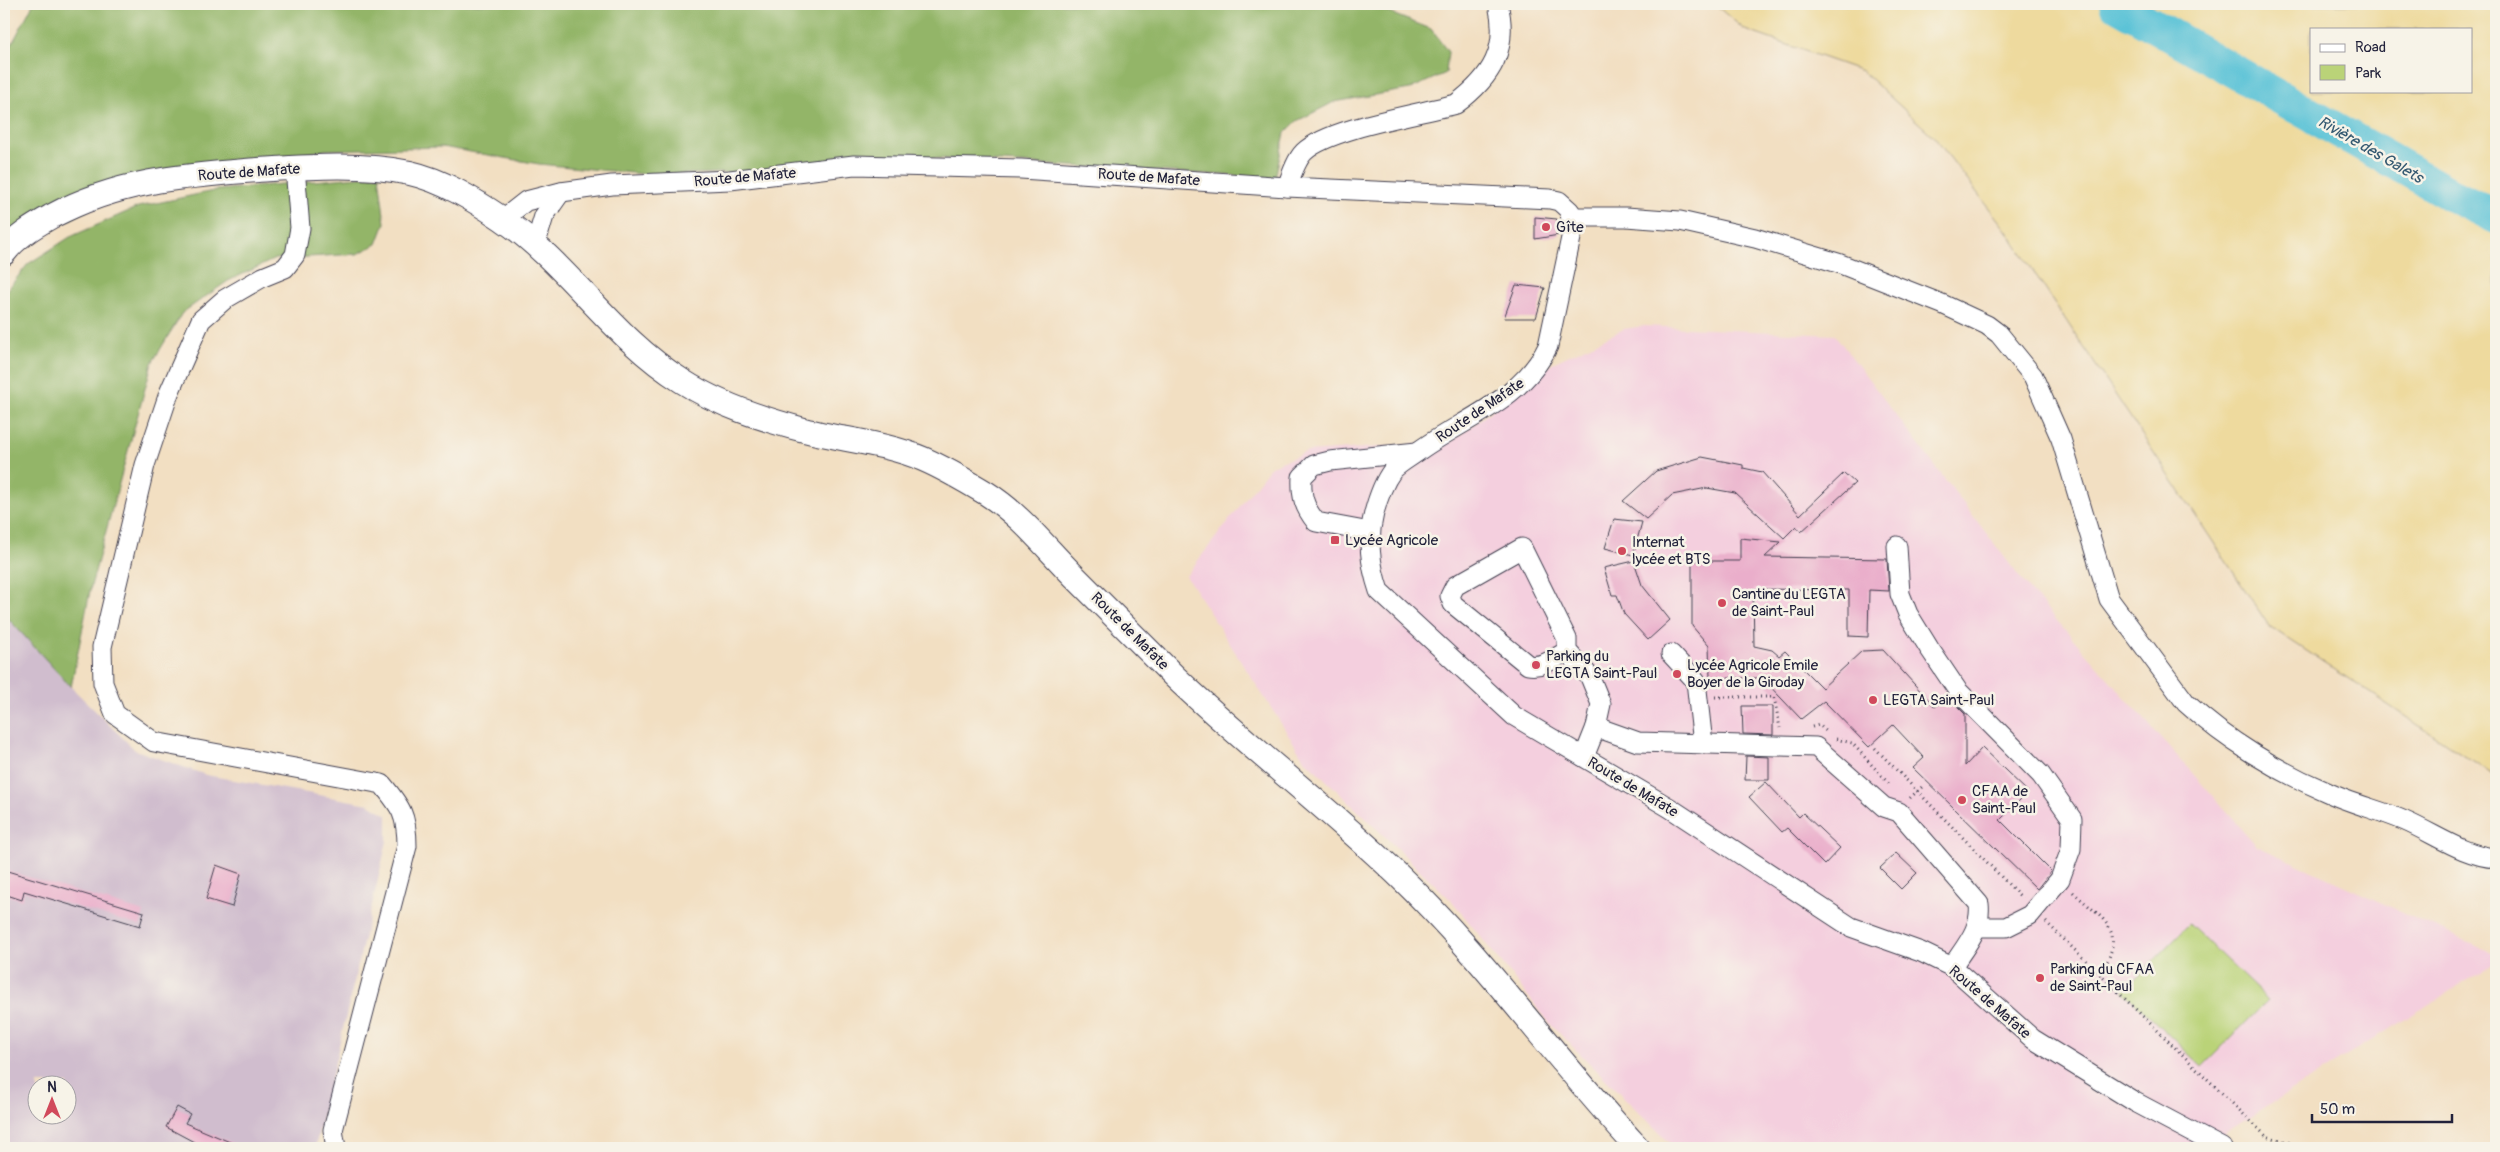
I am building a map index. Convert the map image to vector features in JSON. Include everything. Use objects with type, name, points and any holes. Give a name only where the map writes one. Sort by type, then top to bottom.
[{"type":"main road","name":"Route de Mafate","points":[[4,253],[24,232],[68,207],[102,194],[143,182],[295,168],[364,167],[414,174],[443,183],[503,219],[535,246],[619,333],[661,368],[688,385],[729,406],[746,412],[806,430],[858,440],[920,458],[990,495],[1028,525],[1072,574],[1177,678],[1398,874],[1469,951],[1638,1148]]},
{"type":"street","points":[[1287,186],[1302,154],[1317,142],[1343,132],[1456,104],[1470,94],[1494,62],[1502,43],[1503,29],[1498,4]]},
{"type":"street","name":"Route de Mafate","points":[[503,219],[526,201],[561,192],[612,185],[730,180],[854,165],[1021,169],[1287,186],[1550,199],[1567,207],[1572,217],[1572,233],[1548,346],[1543,358],[1524,383],[1393,470],[1379,494],[1370,532],[1371,568],[1379,591],[1514,716],[1670,808],[1852,927],[1921,952],[1952,967],[2033,1039],[2135,1102],[2222,1148]]},
{"type":"street","points":[[295,168],[300,228],[295,255],[285,268],[262,277],[225,299],[201,320],[169,393],[145,465],[102,647],[103,682],[115,714],[154,742],[382,784],[394,798],[407,822],[406,846],[334,1130],[336,1148]]},
{"type":"street","points":[[535,246],[544,216],[561,192]]},
{"type":"street","points":[[1572,217],[1626,217],[1709,226],[1838,263],[1942,304],[1987,325],[1999,334],[2033,376],[2062,439],[2103,582],[2115,609],[2186,703],[2200,716],[2280,769],[2327,793],[2404,821],[2475,856],[2496,858]]},
{"type":"street","points":[[1370,532],[1316,522],[1305,508],[1301,492],[1302,477],[1314,466],[1330,462],[1419,452]]},
{"type":"street","points":[[1897,546],[1900,594],[1908,614],[1929,648],[1958,691],[2041,775],[2072,819],[2070,849],[2060,879],[2030,915],[2006,927],[1977,927]]},
{"type":"street","points":[[1567,652],[1543,664],[1528,665],[1453,604],[1450,596],[1455,586],[1522,548],[1567,639],[1567,652],[1590,677],[1601,704],[1596,727],[1584,757]]},
{"type":"street","points":[[1671,654],[1696,681],[1703,744]]},
{"type":"street","points":[[1596,727],[1638,742],[1816,747],[1884,807],[1899,812],[1973,894],[1979,904],[1980,917],[1977,927],[1952,967]]},
{"type":"path","points":[[1875,748],[2034,910],[2266,1136],[2310,1148]]},
{"type":"path","points":[[2060,879],[2110,926],[2114,940],[2111,956],[2101,974]]},
{"type":"shaded area","name":"Lycée Agricole Emile Boyer de la Giroday","points":[[1644,326],[1835,335],[2028,588],[2257,846],[2496,955],[2496,962],[2201,1148],[1675,1148],[1551,1025],[1452,901],[1304,759],[1186,576],[1271,466],[1307,452],[1451,442],[1555,362],[1624,329]]},
{"type":"shaded area","points":[[4,614],[71,687],[135,750],[206,775],[369,804],[387,815],[387,841],[315,1148],[4,1148]]},
{"type":"green space","points":[[33,4],[301,4],[361,7],[474,4],[1356,4],[1382,10],[1431,29],[1448,52],[1446,73],[1410,89],[1334,102],[1297,121],[1285,133],[1275,178],[881,155],[751,172],[653,175],[539,164],[442,147],[324,150],[184,177],[112,197],[4,255],[4,59]]},
{"type":"green space","points":[[379,175],[385,223],[377,244],[357,254],[275,259],[228,281],[182,313],[152,363],[91,586],[71,687],[4,614],[4,294],[28,264],[70,237],[138,207],[218,190]]},
{"type":"green space","points":[[2189,924],[2268,1000],[2202,1067],[2123,991]]},
{"type":"sand","points":[[1714,4],[2496,4],[2496,775],[2269,626],[2006,230],[1934,137],[1862,71],[1745,30]]},
{"type":"building","name":"Gîte","points":[[1535,217],[1557,219],[1559,235],[1535,239]]},
{"type":"building","points":[[1516,285],[1545,288],[1536,318],[1504,318]]},
{"type":"building","points":[[1702,457],[1743,465],[1743,468],[1762,472],[1800,515],[1844,473],[1855,483],[1801,532],[1796,526],[1784,538],[1735,493],[1707,488],[1672,495],[1646,519],[1623,501],[1656,471]]},
{"type":"building","points":[[1614,519],[1642,522],[1633,555],[1605,548]]},
{"type":"building","points":[[1740,538],[1781,542],[1765,557],[1887,559],[1889,591],[1869,590],[1868,637],[1849,636],[1849,590],[1753,589],[1754,646],[1772,650],[1779,656],[1785,651],[1822,688],[1862,651],[1883,650],[1935,707],[1948,697],[1965,714],[1965,766],[1982,748],[2028,792],[2000,820],[2051,871],[2037,889],[1913,768],[1924,758],[1893,725],[1869,747],[1824,701],[1801,719],[1762,678],[1710,678],[1709,646],[1692,626],[1692,561],[1740,561]]},
{"type":"building","points":[[1634,561],[1642,585],[1670,620],[1648,640],[1624,614],[1617,595],[1612,595],[1604,568]]},
{"type":"building","points":[[1742,706],[1773,706],[1773,735],[1743,734]]},
{"type":"building","points":[[1746,756],[1769,757],[1769,780],[1745,780]]},
{"type":"building","points":[[1766,782],[1799,817],[1803,813],[1840,848],[1824,865],[1787,828],[1782,832],[1749,797]]},
{"type":"building","points":[[1896,853],[1917,873],[1901,889],[1880,868]]},
{"type":"building","points":[[216,865],[241,874],[232,907],[206,899]]},
{"type":"building","points":[[4,870],[144,912],[140,926],[24,891],[22,900],[4,894]]},
{"type":"building","points":[[177,1107],[190,1114],[185,1123],[244,1148],[192,1148],[194,1142],[166,1127]]},
{"type":"waterway","name":"Rivière des Galets","points":[[2116,4],[2455,197],[2496,217]]},
{"type":"place","name":"Gîte","points":[[1546,227]]},
{"type":"place","name":"Lycée Agricole","points":[[1335,540]]},
{"type":"place","name":"Internat lycée et BTS","points":[[1622,551]]},
{"type":"place","name":"Cantine du LEGTA de Saint-Paul","points":[[1722,603]]},
{"type":"place","name":"Parking du LEGTA Saint-Paul","points":[[1536,665]]},
{"type":"place","name":"Lycée Agricole Emile Boyer de la Giroday","points":[[1677,674]]},
{"type":"place","name":"LEGTA Saint-Paul","points":[[1873,700]]},
{"type":"place","name":"CFAA de Saint-Paul","points":[[1962,800]]},
{"type":"place","name":"Parking du CFAA de Saint-Paul","points":[[2040,978]]}]
